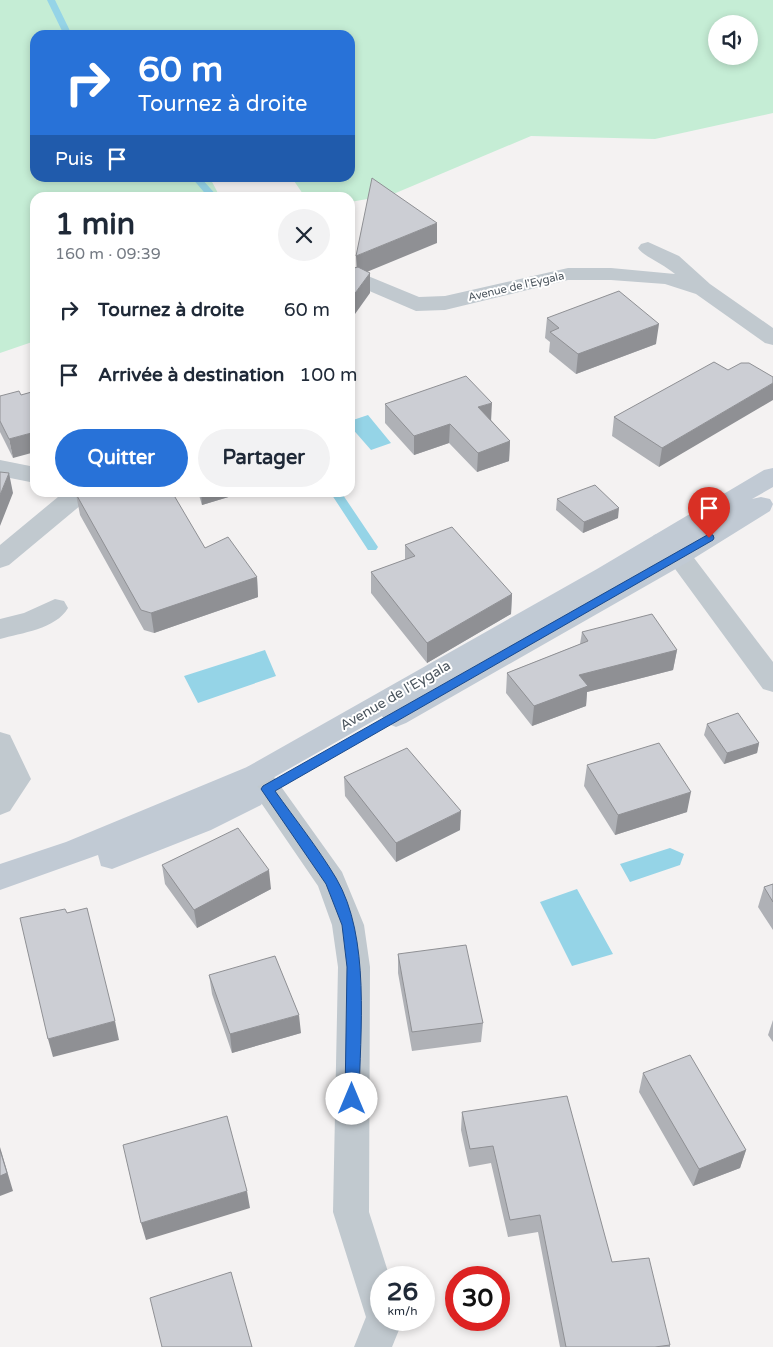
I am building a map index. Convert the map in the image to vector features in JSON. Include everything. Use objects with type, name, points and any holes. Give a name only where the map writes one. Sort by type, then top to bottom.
[{"type":"street","points":[[648,248],[672,260],[704,289]]},
{"type":"street","name":"Avenue de l'Eygala","points":[[368,282],[416,304],[445,303],[568,274],[611,274],[666,278],[704,289],[773,338]]},
{"type":"street","points":[[0,468],[30,474]]},
{"type":"street","name":"Avenue de l'Eygala","points":[[671,548],[773,476]]},
{"type":"street","points":[[0,559],[76,497]]},
{"type":"street","name":"Avenue de l'Eygala","points":[[1,878],[116,855],[200,822],[262,782],[671,548],[773,498]]},
{"type":"street","points":[[671,548],[773,682]]},
{"type":"street","points":[[0,629],[33,620],[55,608]]},
{"type":"street","points":[[0,743],[16,779],[0,803]]},
{"type":"street","points":[[262,782],[331,882],[348,925],[354,967],[351,1212],[370,1273]]},
{"type":"street","points":[[373,1347],[380,1331]]},
{"type":"green space","points":[[0,0],[773,0],[773,113],[655,139],[531,136],[391,195],[355,201],[355,192],[302,192],[295,182],[355,182],[355,30],[30,30],[30,182],[212,182],[217,192],[30,192],[30,343],[0,353]]},
{"type":"water","points":[[368,415],[391,443],[371,450],[355,432],[355,419]]},
{"type":"water","points":[[265,650],[276,676],[198,703],[184,676]]},
{"type":"water","points":[[670,848],[684,854],[680,865],[630,882],[620,864]]},
{"type":"water","points":[[577,889],[613,954],[572,966],[540,902]]},
{"type":"building","points":[[372,178],[437,223],[356,256]]},
{"type":"building","points":[[358,267],[370,273],[355,293],[355,268]]},
{"type":"building","points":[[619,291],[659,324],[578,354],[550,332],[559,328],[547,318]]},
{"type":"building","points":[[714,362],[728,370],[741,363],[749,363],[773,377],[773,383],[662,448],[614,417]]},
{"type":"building","points":[[466,376],[492,403],[478,407],[510,441],[478,453],[450,424],[414,436],[385,404]]},
{"type":"building","points":[[19,391],[21,395],[30,392],[30,433],[9,439],[0,421],[0,396]]},
{"type":"building","points":[[0,472],[9,473],[0,495]]},
{"type":"building","points":[[595,485],[619,508],[584,522],[557,499]]},
{"type":"building","points":[[78,497],[175,497],[205,548],[228,537],[257,577],[151,613],[141,610]]},
{"type":"building","points":[[452,527],[512,594],[427,643],[371,572],[415,556],[405,545]]},
{"type":"building","points":[[652,614],[677,650],[579,675],[588,686],[534,706],[507,673],[588,641],[582,632]]},
{"type":"building","points":[[738,713],[759,743],[727,753],[707,724]]},
{"type":"building","points":[[659,743],[691,792],[618,815],[587,765]]},
{"type":"building","points":[[407,748],[461,811],[396,843],[344,777]]},
{"type":"building","points":[[238,828],[269,870],[194,910],[162,865]]},
{"type":"building","points":[[773,884],[773,902],[764,887]]},
{"type":"building","points":[[87,908],[115,1021],[48,1039],[20,918],[65,909],[67,913]]},
{"type":"building","points":[[466,945],[483,1023],[412,1032],[398,954]]},
{"type":"building","points":[[275,956],[299,1015],[230,1034],[209,975]]},
{"type":"building","points":[[690,1055],[746,1150],[699,1169],[643,1073]]},
{"type":"building","points":[[567,1096],[612,1262],[649,1258],[670,1345],[655,1347],[566,1347],[540,1215],[510,1220],[493,1146],[470,1149],[462,1112]]},
{"type":"building","points":[[227,1116],[247,1191],[141,1223],[123,1145]]},
{"type":"building","points":[[0,1150],[7,1173],[0,1176]]},
{"type":"building","points":[[231,1272],[252,1347],[162,1347],[150,1298]]},
{"type":"waterway","points":[[51,0],[66,30]]},
{"type":"waterway","points":[[200,182],[209,192]]},
{"type":"waterway","points":[[338,497],[372,547]]},
{"type":"route","points":[[352,1099],[354,967],[348,925],[331,882],[267,789],[709,538]]}]
